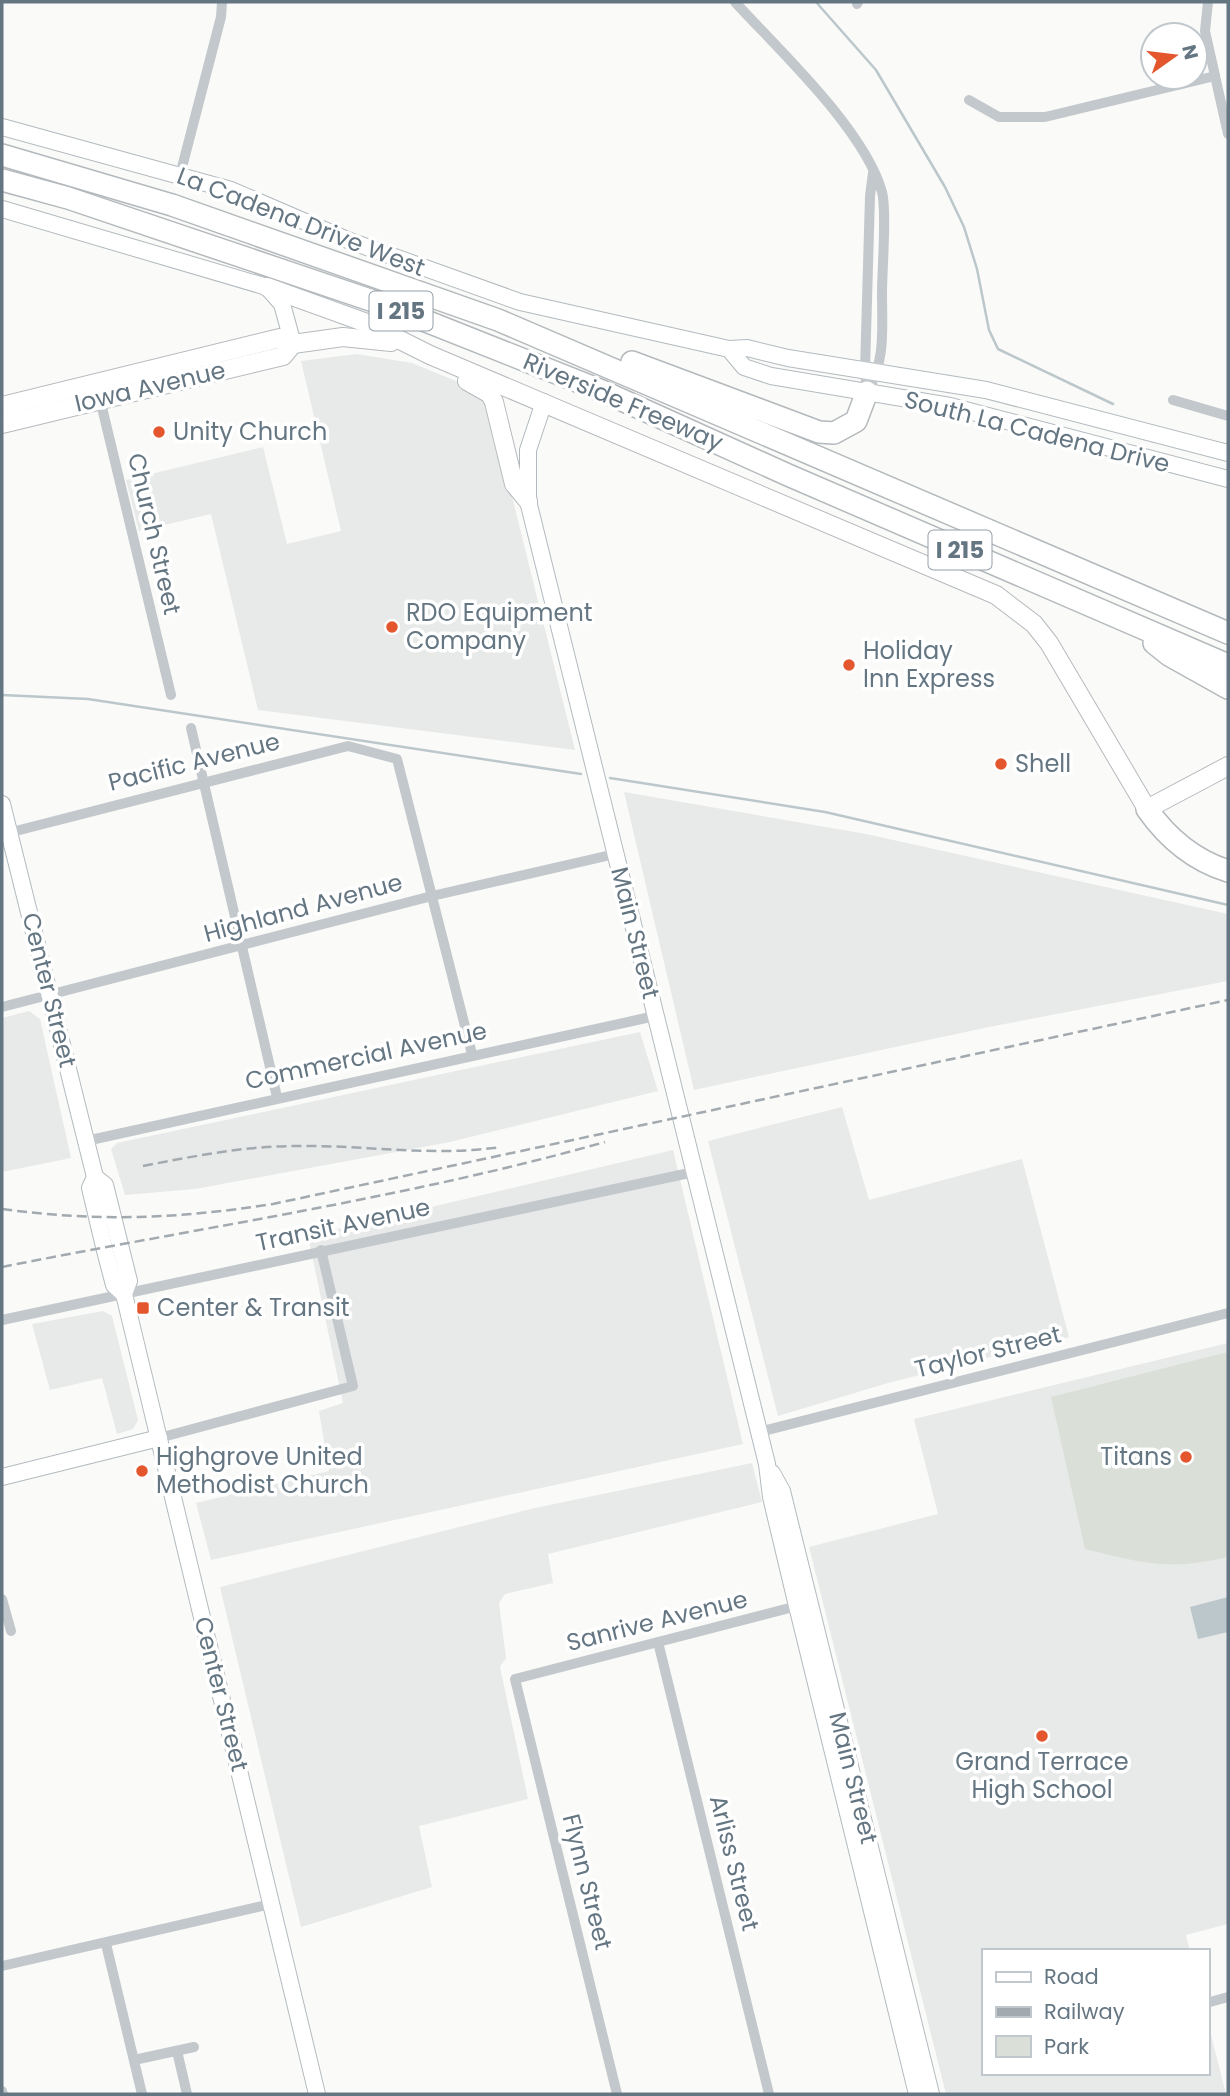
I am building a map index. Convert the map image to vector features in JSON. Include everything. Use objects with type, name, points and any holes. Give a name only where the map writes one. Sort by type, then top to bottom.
[{"type":"highway","name":"Riverside Freeway","points":[[2,155],[172,205],[498,320],[1228,633]]},
{"type":"highway","name":"Riverside Freeway","points":[[2,180],[68,198],[388,306],[602,391],[1133,626],[1228,665]]},
{"type":"highway","points":[[498,320],[528,324],[819,432],[834,433],[856,421],[867,392]]},
{"type":"highway","points":[[1133,626],[1168,655],[1228,688]]},
{"type":"highway","points":[[1147,809],[1169,821],[1199,845],[1228,859]]},
{"type":"highway","points":[[1147,809],[1161,829],[1185,851],[1228,871]]},
{"type":"main road","name":"La Cadena Drive West","points":[[2,127],[231,190],[350,241],[477,287]]},
{"type":"main road","points":[[2,209],[267,287],[364,323],[430,355],[996,595],[1034,624],[1049,643],[1147,809],[1228,766]]},
{"type":"main road","points":[[267,287],[282,304],[293,344]]},
{"type":"main road","name":"South La Cadena Drive","points":[[477,287],[556,312],[729,349],[747,348],[986,390],[1228,453]]},
{"type":"main road","name":"Iowa Avenue","points":[[2,424],[99,391],[280,338],[293,344],[343,337],[408,345]]},
{"type":"main road","name":"South La Cadena Drive","points":[[729,349],[744,367],[771,376],[989,415],[1228,480]]},
{"type":"main road","points":[[430,355],[447,372],[490,394],[514,484],[528,501]]},
{"type":"main road","name":"Iowa Avenue","points":[[2,406],[99,391]]},
{"type":"main road","name":"Main Street","points":[[544,402],[528,450],[528,501],[767,1464],[771,1497],[804,1605],[931,2094]]},
{"type":"main road","name":"Center Street","points":[[2,804],[5,833],[50,995],[95,1177],[105,1185],[129,1281],[124,1294],[317,2094]]},
{"type":"main road","points":[[2,1477],[159,1438]]},
{"type":"main road","name":"Main Street","points":[[804,1605],[917,2094]]},
{"type":"street","points":[[180,174],[221,17],[222,2]]},
{"type":"street","points":[[735,2],[839,118],[883,193],[872,372],[867,392]]},
{"type":"street","points":[[1207,3],[1205,31],[1228,134]]},
{"type":"street","points":[[969,100],[999,117],[1045,117],[1215,76]]},
{"type":"street","name":"Church Street","points":[[99,391],[171,695]]},
{"type":"street","points":[[1173,400],[1228,416]]},
{"type":"street","points":[[191,728],[277,1097]]},
{"type":"street","name":"Pacific Avenue","points":[[5,833],[203,780],[348,746],[397,759],[432,896]]},
{"type":"street","name":"Highland Avenue","points":[[2,1007],[432,896],[615,854]]},
{"type":"street","points":[[432,896],[472,1054]]},
{"type":"street","name":"Commercial Avenue","points":[[86,1141],[472,1054],[655,1016]]},
{"type":"street","name":"Transit Avenue","points":[[2,1320],[694,1172]]},
{"type":"street","points":[[159,1438],[353,1386],[321,1250]]},
{"type":"street","name":"Taylor Street","points":[[759,1432],[1228,1313]]},
{"type":"street","points":[[2,1599],[11,1631]]},
{"type":"street","name":"Sanrive Avenue","points":[[515,1679],[804,1605]]},
{"type":"street","name":"Arliss Street","points":[[658,1642],[769,2094]]},
{"type":"street","name":"Flynn Street","points":[[515,1679],[617,2094]]},
{"type":"street","points":[[2,1966],[271,1904]]},
{"type":"street","points":[[106,1944],[142,2094]]},
{"type":"street","points":[[1210,2002],[1228,1997]]},
{"type":"street","points":[[134,2060],[194,2047]]},
{"type":"street","points":[[177,2051],[187,2094]]},
{"type":"shaded area","name":"RDO Equipment Company","points":[[357,354],[412,363],[487,396],[575,750],[258,710],[211,514],[139,531],[126,480],[263,447],[287,544],[341,531],[301,361]]},
{"type":"shaded area","points":[[624,792],[866,834],[1228,914],[1228,981],[989,1027],[694,1090]]},
{"type":"shaded area","points":[[29,1011],[40,1019],[71,1158],[2,1172],[2,1018]]},
{"type":"shaded area","points":[[640,1032],[658,1091],[450,1142],[195,1189],[125,1195],[111,1149],[117,1143]]},
{"type":"shaded area","points":[[842,1107],[869,1200],[1022,1159],[1069,1337],[888,1383],[778,1416],[708,1141]]},
{"type":"shaded area","points":[[673,1150],[743,1444],[211,1560],[196,1503],[329,1471],[319,1411],[343,1403],[308,1236]]},
{"type":"shaded area","points":[[103,1311],[112,1316],[138,1420],[133,1429],[117,1434],[102,1378],[50,1390],[32,1324]]},
{"type":"shaded area","name":"Grand Terrace High School","points":[[1228,1343],[1228,1924],[1186,1935],[1190,1949],[982,1949],[982,2075],[1209,2075],[1209,2027],[1226,2094],[946,2094],[809,1547],[938,1514],[914,1419]]},
{"type":"shaded area","points":[[752,1463],[762,1502],[548,1554],[553,1583],[505,1594],[499,1603],[506,1658],[500,1667],[528,1799],[419,1826],[432,1887],[301,1927],[220,1587],[535,1508]]},
{"type":"shaded area","points":[[1228,1597],[1228,1632],[1198,1639],[1190,1607]]},
{"type":"green space","points":[[1228,1352],[1228,1557],[1172,1564],[1123,1558],[1085,1549],[1051,1397]]},
{"type":"waterway","points":[[816,2],[876,70],[945,187],[964,227],[977,269],[989,330],[998,349],[1113,404]]},
{"type":"waterway","points":[[2,695],[88,699],[581,774]]},
{"type":"waterway","points":[[610,778],[825,812],[1228,905]]},
{"type":"railway","points":[[2,1209],[72,1216],[138,1217],[203,1213],[273,1204],[1228,1000]]},
{"type":"railway","points":[[2,1267],[380,1196],[456,1180],[605,1142]]},
{"type":"railway","points":[[143,1166],[220,1152],[277,1146],[450,1151],[501,1147]]},
{"type":"place","name":"Unity Church","points":[[159,432]]},
{"type":"place","name":"RDO Equipment Company","points":[[392,627]]},
{"type":"place","name":"Holiday Inn Express","points":[[849,665]]},
{"type":"place","name":"Shell","points":[[1001,764]]},
{"type":"place","name":"Center & Transit","points":[[143,1308]]},
{"type":"place","name":"Titans","points":[[1186,1457]]},
{"type":"place","name":"Highgrove United Methodist Church","points":[[142,1471]]},
{"type":"place","name":"Grand Terrace High School","points":[[1042,1736]]}]
